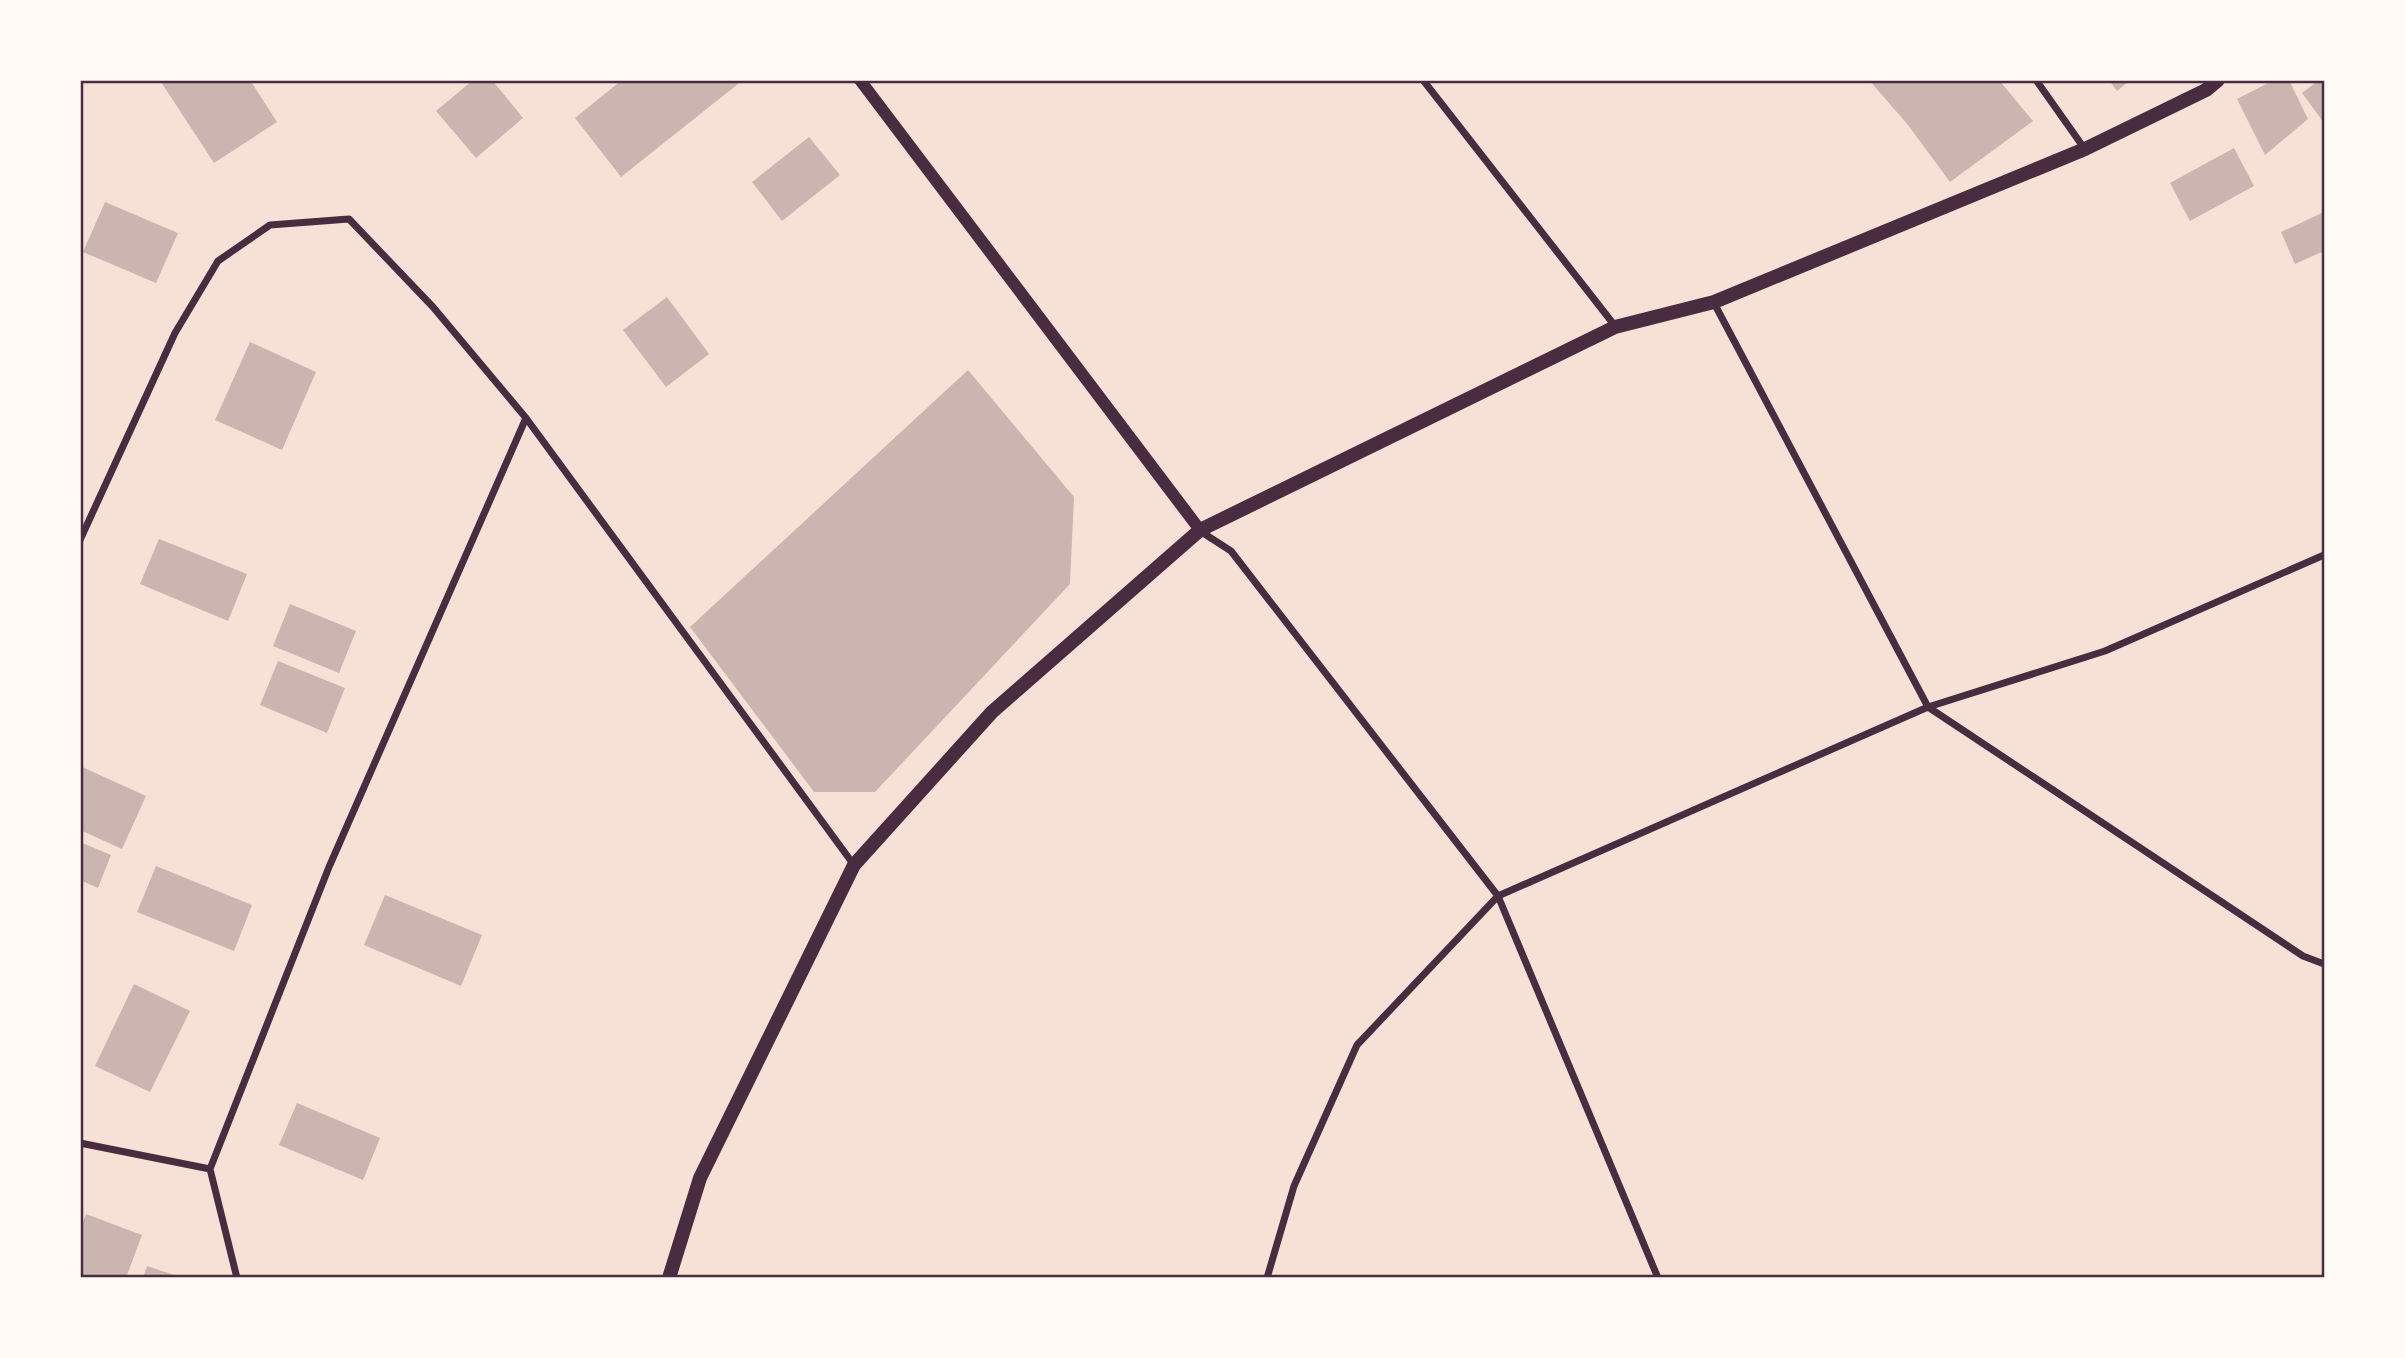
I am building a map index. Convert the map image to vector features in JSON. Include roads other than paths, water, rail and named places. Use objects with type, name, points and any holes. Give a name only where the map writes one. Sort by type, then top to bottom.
[{"type":"main road","points":[[669,1278],[699,1178],[854,864],[992,712],[1200,530],[1615,327],[1714,302],[2085,149],[2207,90],[2218,80]]},
{"type":"street","points":[[860,80],[1200,530],[1231,551],[1498,896],[1658,1278]]},
{"type":"street","points":[[1423,80],[1615,327]]},
{"type":"street","points":[[2036,80],[2085,149]]},
{"type":"street","points":[[80,540],[175,333],[218,261],[270,225],[349,219],[433,307],[526,418],[854,864]]},
{"type":"street","points":[[1714,302],[1928,706],[2303,956],[2325,964]]},
{"type":"street","points":[[237,1278],[211,1168],[330,867],[526,418]]},
{"type":"street","points":[[1267,1278],[1294,1186],[1357,1045],[1498,896],[1928,706],[2105,651],[2325,555]]},
{"type":"street","points":[[80,1143],[211,1168]]}]
